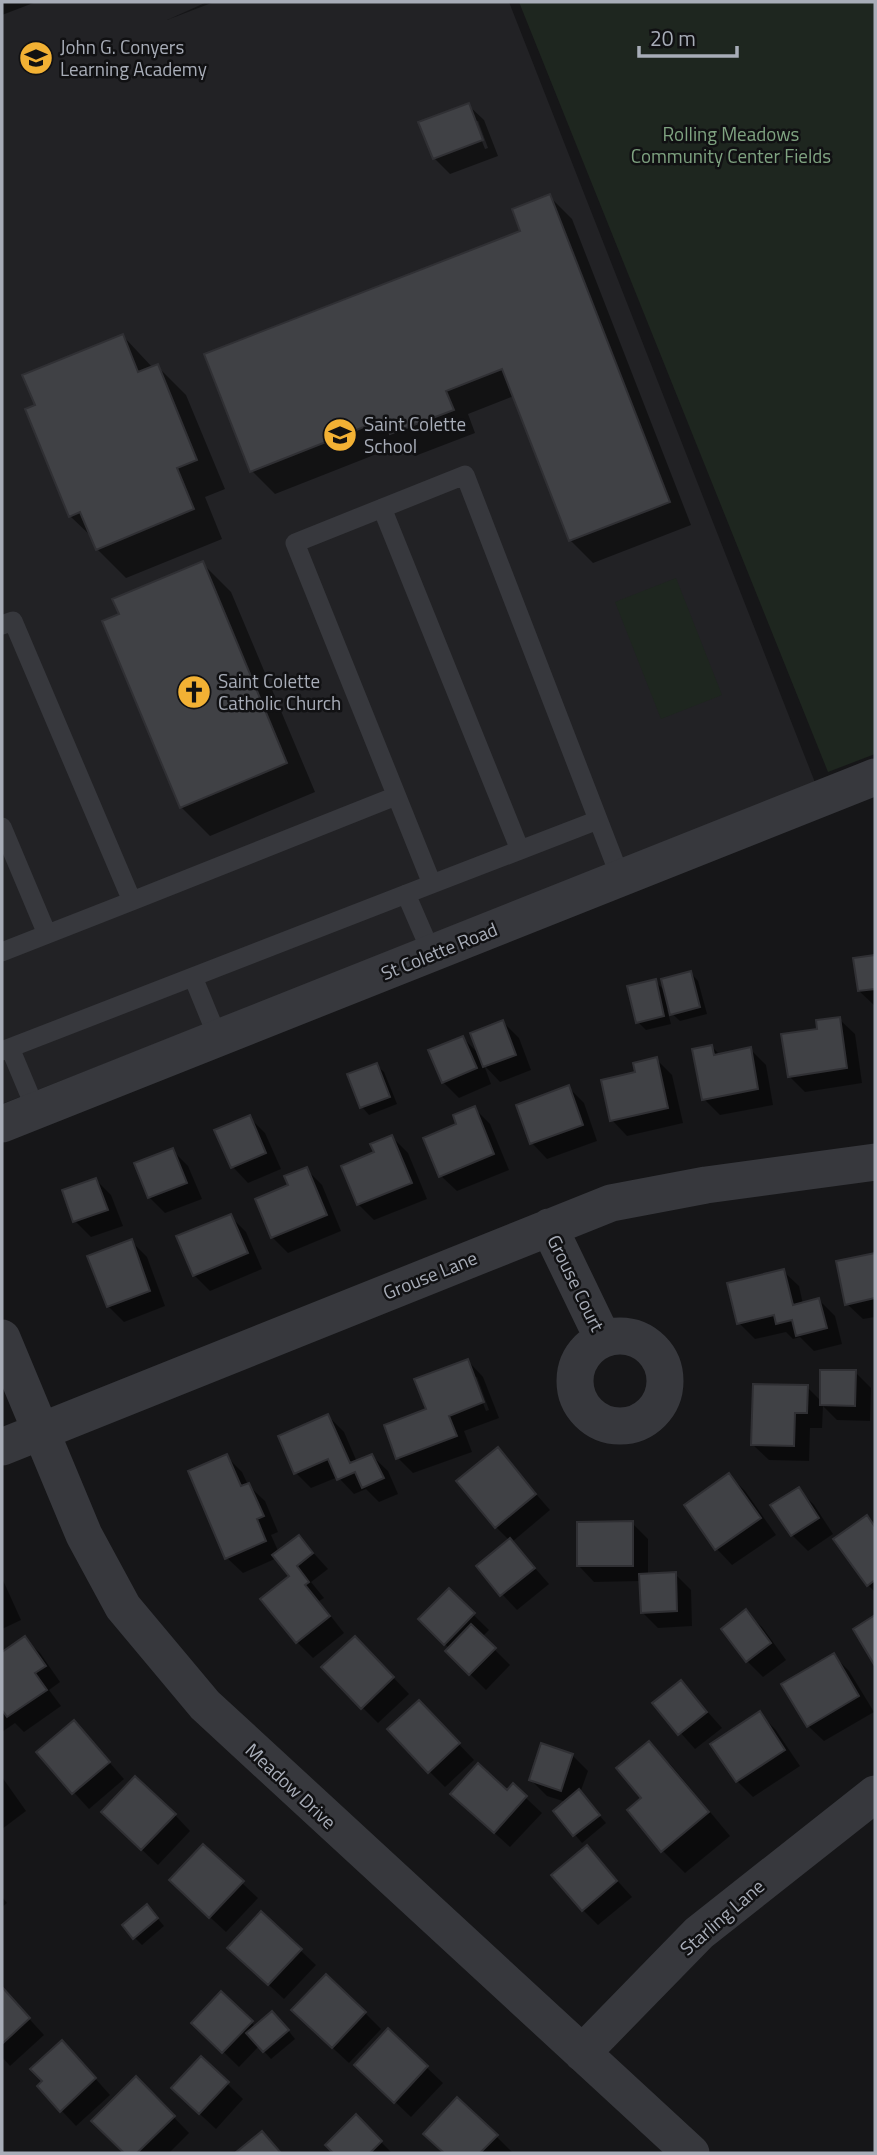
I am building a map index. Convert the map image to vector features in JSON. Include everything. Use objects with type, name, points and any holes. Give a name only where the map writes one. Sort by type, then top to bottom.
[{"type":"street","name":"St Colette Road","points":[[2,1124],[875,777]]},
{"type":"street","name":"Grouse Lane","points":[[2,1447],[611,1203],[706,1185],[875,1162]]},
{"type":"street","name":"Grouse Court","points":[[549,1227],[603,1339]]},
{"type":"street","name":"Meadow Drive","points":[[2,1338],[84,1535],[123,1607],[205,1705],[691,2153]]},
{"type":"street","name":"Starling Lane","points":[[582,2053],[699,1933],[875,1794]]},
{"type":"lane","points":[[432,884],[295,543],[465,475],[621,879]]},
{"type":"lane","points":[[382,509],[520,850]]},
{"type":"lane","points":[[2,625],[13,621],[132,901]]},
{"type":"lane","points":[[2,952],[396,796]]},
{"type":"lane","points":[[36,1110],[6,1050],[598,820]]},
{"type":"lane","points":[[2,827],[47,934]]},
{"type":"lane","points":[[406,894],[432,954]]},
{"type":"lane","points":[[192,977],[218,1038]]},
{"type":"shaded area","name":"Saint Colette School","points":[[2,2],[207,2],[167,20],[214,2],[509,2],[816,785],[2,1104]]},
{"type":"green space","name":"Rolling Meadows Community Center Fields","points":[[519,2],[875,2],[875,754],[828,772]]},
{"type":"green space","points":[[676,578],[722,695],[661,719],[615,602]]},
{"type":"building","points":[[469,103],[483,140],[433,159],[418,122]]},
{"type":"building","points":[[550,194],[670,502],[569,541],[502,369],[446,391],[454,410],[390,434],[384,419],[250,472],[204,354],[520,231],[512,209]]},
{"type":"building","points":[[123,334],[138,372],[158,364],[197,460],[177,468],[194,509],[96,550],[80,512],[69,517],[25,409],[35,405],[22,375]]},
{"type":"building","name":"Saint Colette Catholic Church","points":[[203,561],[287,763],[180,808],[102,621],[119,614],[112,599]]},
{"type":"building","points":[[875,955],[875,989],[858,991],[853,958]]},
{"type":"building","points":[[691,971],[700,1007],[670,1015],[661,979]]},
{"type":"building","points":[[656,979],[664,1016],[636,1023],[627,986]]},
{"type":"building","points":[[840,1017],[847,1068],[788,1077],[781,1034],[817,1029],[816,1020]]},
{"type":"building","points":[[503,1020],[516,1055],[483,1067],[470,1033]]},
{"type":"building","points":[[463,1036],[477,1068],[442,1083],[428,1050]]},
{"type":"building","points":[[712,1045],[714,1055],[751,1047],[758,1089],[702,1100],[692,1049]]},
{"type":"building","points":[[657,1057],[668,1108],[610,1121],[601,1080],[635,1072],[633,1063]]},
{"type":"building","points":[[377,1063],[390,1097],[360,1108],[347,1074]]},
{"type":"building","points":[[569,1085],[583,1125],[530,1144],[516,1105]]},
{"type":"building","points":[[475,1106],[494,1154],[439,1177],[423,1138],[456,1124],[453,1115]]},
{"type":"building","points":[[250,1115],[266,1153],[231,1168],[214,1130]]},
{"type":"building","points":[[392,1135],[412,1183],[357,1205],[341,1166],[374,1152],[370,1144]]},
{"type":"building","points":[[173,1148],[187,1183],[148,1198],[134,1163]]},
{"type":"building","points":[[307,1167],[327,1215],[271,1238],[255,1199],[288,1185],[284,1176]]},
{"type":"building","points":[[96,1178],[108,1210],[73,1222],[62,1190]]},
{"type":"building","points":[[231,1214],[248,1253],[193,1276],[176,1236]]},
{"type":"building","points":[[132,1239],[150,1291],[107,1307],[87,1256]]},
{"type":"building","points":[[875,1253],[875,1298],[845,1305],[836,1261]]},
{"type":"building","points":[[784,1269],[793,1305],[819,1298],[827,1328],[796,1336],[792,1320],[776,1324],[774,1315],[737,1324],[727,1283]]},
{"type":"building","points":[[468,1359],[484,1402],[449,1416],[457,1436],[396,1459],[384,1425],[426,1409],[414,1379]]},
{"type":"building","points":[[820,1370],[856,1370],[855,1406],[820,1405]]},
{"type":"building","points":[[753,1384],[808,1385],[807,1413],[795,1413],[794,1446],[751,1445]]},
{"type":"building","points":[[328,1414],[350,1463],[372,1454],[384,1478],[362,1488],[355,1472],[337,1480],[328,1459],[294,1474],[278,1436]]},
{"type":"building","points":[[498,1447],[536,1494],[495,1528],[456,1481]]},
{"type":"building","points":[[227,1454],[241,1486],[249,1483],[264,1516],[257,1519],[266,1541],[225,1559],[188,1471]]},
{"type":"building","points":[[729,1473],[761,1518],[715,1550],[684,1505]]},
{"type":"building","points":[[799,1487],[819,1518],[791,1536],[770,1505]]},
{"type":"building","points":[[867,1515],[875,1527],[875,1580],[867,1586],[833,1539]]},
{"type":"building","points":[[633,1521],[633,1566],[577,1566],[577,1522]]},
{"type":"building","points":[[299,1535],[313,1553],[297,1566],[309,1582],[305,1585],[330,1616],[296,1643],[260,1599],[289,1576],[272,1555]]},
{"type":"building","points":[[510,1538],[535,1568],[500,1596],[476,1566]]},
{"type":"building","points":[[676,1572],[677,1611],[641,1613],[639,1574]]},
{"type":"building","points":[[449,1588],[475,1613],[444,1645],[418,1619]]},
{"type":"building","points":[[746,1609],[771,1643],[746,1662],[721,1629]]},
{"type":"building","points":[[875,1615],[875,1666],[853,1629]]},
{"type":"building","points":[[471,1624],[496,1648],[469,1675],[445,1651]]},
{"type":"building","points":[[25,1636],[46,1666],[35,1673],[47,1690],[7,1717],[2,1710],[2,1652]]},
{"type":"building","points":[[355,1636],[394,1677],[361,1709],[321,1667]]},
{"type":"building","points":[[834,1653],[859,1696],[807,1727],[781,1684]]},
{"type":"building","points":[[681,1680],[707,1712],[678,1735],[652,1703]]},
{"type":"building","points":[[419,1700],[460,1743],[428,1773],[387,1729]]},
{"type":"building","points":[[760,1711],[785,1750],[736,1782],[710,1744]]},
{"type":"building","points":[[74,1720],[110,1762],[72,1794],[36,1752]]},
{"type":"building","points":[[649,1741],[709,1812],[661,1852],[627,1810],[641,1798],[616,1768]]},
{"type":"building","points":[[541,1743],[573,1754],[561,1791],[529,1780]]},
{"type":"building","points":[[478,1763],[507,1790],[513,1783],[527,1796],[494,1833],[450,1794]]},
{"type":"building","points":[[135,1776],[176,1814],[141,1850],[101,1812]]},
{"type":"building","points":[[579,1789],[600,1815],[573,1836],[553,1811]]},
{"type":"building","points":[[203,1844],[244,1881],[209,1918],[169,1880]]},
{"type":"building","points":[[587,1845],[617,1881],[582,1911],[551,1875]]},
{"type":"building","points":[[147,1904],[158,1918],[133,1939],[122,1925]]},
{"type":"building","points":[[261,1911],[302,1949],[268,1985],[227,1948]]},
{"type":"building","points":[[326,1974],[366,2012],[332,2048],[291,2010]]},
{"type":"building","points":[[2,1987],[30,2018],[2,2044]]},
{"type":"building","points":[[221,1991],[253,2021],[222,2053],[191,2023]]},
{"type":"building","points":[[272,2011],[289,2030],[263,2052],[246,2033]]},
{"type":"building","points":[[388,2028],[428,2066],[394,2103],[354,2065]]},
{"type":"building","points":[[62,2040],[96,2078],[60,2112],[37,2086],[42,2081],[30,2069]]},
{"type":"building","points":[[201,2056],[229,2082],[199,2114],[171,2088]]},
{"type":"building","points":[[136,2076],[175,2116],[137,2153],[124,2153],[91,2121]]},
{"type":"building","points":[[457,2097],[498,2135],[480,2153],[444,2153],[423,2134]]},
{"type":"building","points":[[356,2114],[382,2141],[370,2153],[333,2153],[325,2145]]},
{"type":"building","points":[[262,2131],[281,2153],[235,2153]]},
{"type":"place","name":"John G. Conyers Learning Academy","points":[[36,58]]},
{"type":"place","name":"Saint Colette School","points":[[340,435]]},
{"type":"place","name":"Saint Colette Catholic Church","points":[[194,692]]}]
